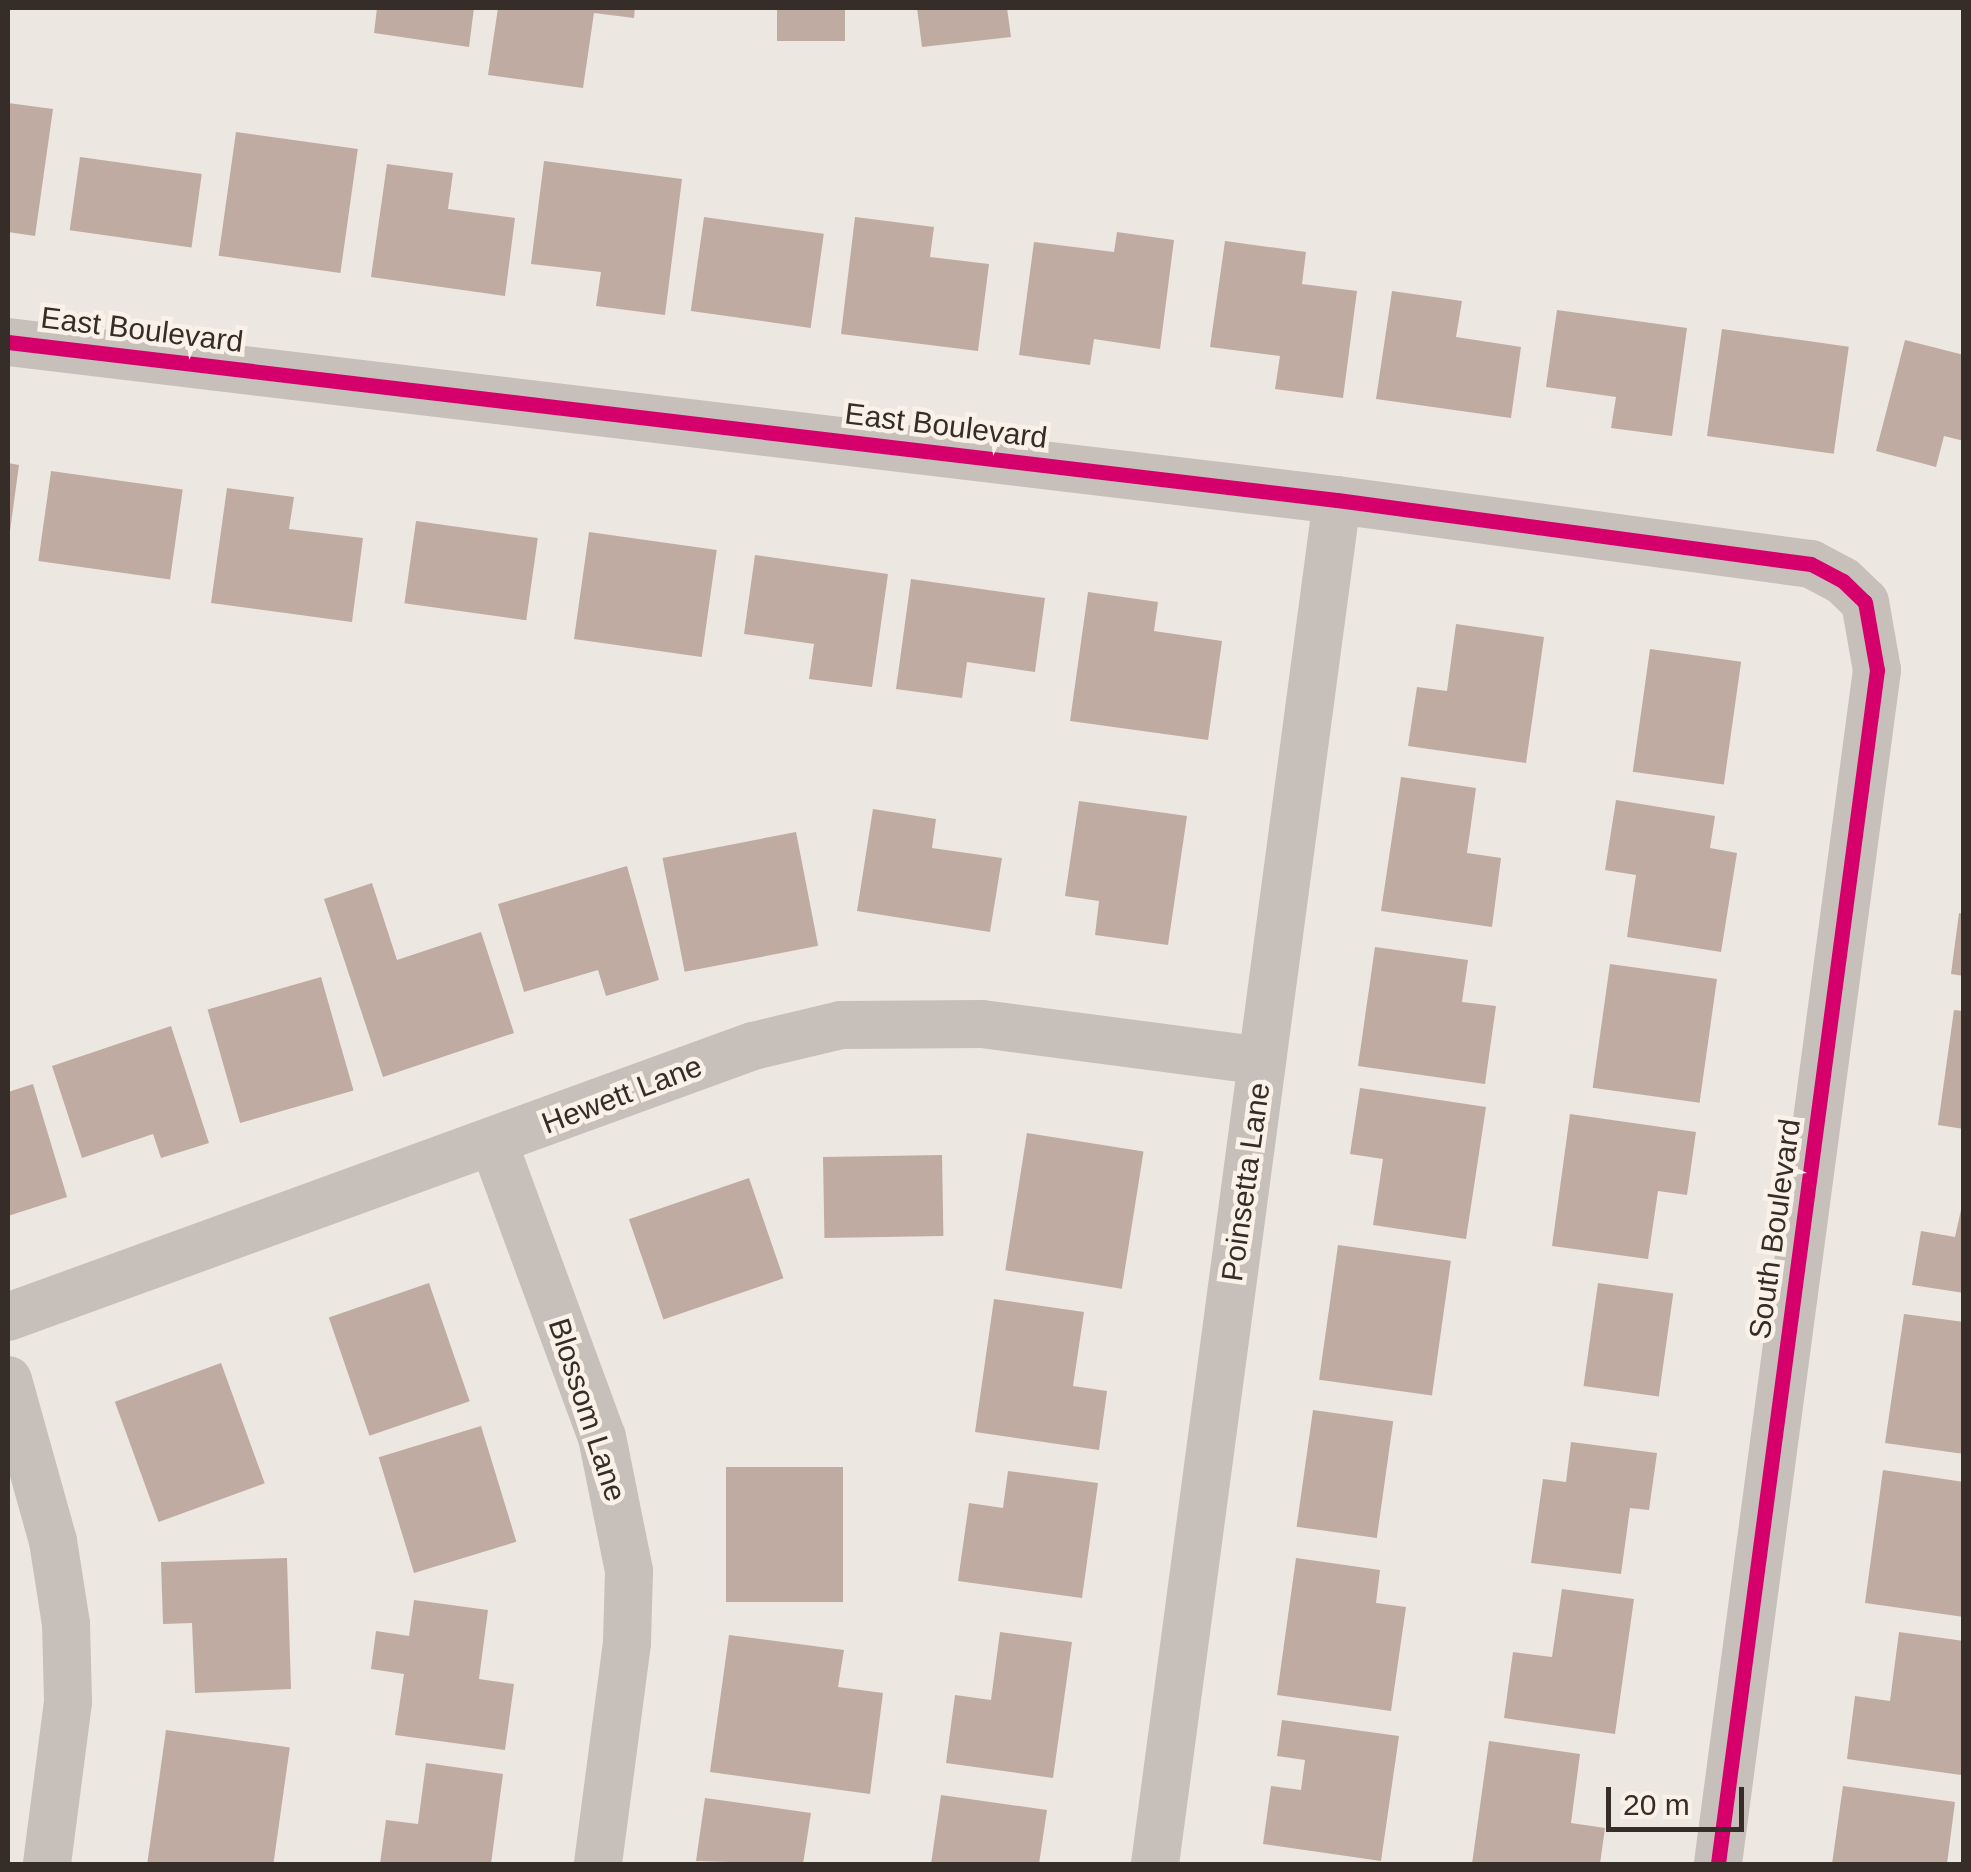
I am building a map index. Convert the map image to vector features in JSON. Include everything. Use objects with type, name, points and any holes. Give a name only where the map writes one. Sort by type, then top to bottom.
[{"type":"street","name":"East Boulevard","points":[[8,342],[1336,500],[1811,564],[1865,602]]},
{"type":"street","name":"Poinsetta Lane","points":[[1155,1864],[1336,500]]},
{"type":"street","name":"South Boulevard","points":[[1718,1864],[1877,670],[1865,602]]},
{"type":"street","name":"Hewett Lane","points":[[8,1317],[494,1144],[753,1046],[841,1024],[891,1019],[982,1024],[1262,1061]]},
{"type":"street","name":"Blossom Lane","points":[[494,1144],[602,1438],[629,1571],[627,1643],[598,1864]]},
{"type":"street","points":[[8,1380],[52,1541],[66,1624],[68,1702],[46,1864]]},
{"type":"building","points":[[377,8],[474,8],[469,47],[374,33]]},
{"type":"building","points":[[498,8],[635,8],[634,18],[594,13],[583,88],[488,75]]},
{"type":"building","points":[[777,8],[845,8],[845,41],[777,41]]},
{"type":"building","points":[[917,8],[1007,8],[1011,37],[922,47]]},
{"type":"building","points":[[8,103],[53,109],[35,236],[8,232]]},
{"type":"building","points":[[236,132],[358,149],[340,273],[219,256]]},
{"type":"building","points":[[80,157],[202,174],[192,247],[70,230]]},
{"type":"building","points":[[544,161],[682,179],[665,315],[596,306],[601,272],[531,264]]},
{"type":"building","points":[[387,164],[453,173],[448,209],[515,218],[505,296],[371,277]]},
{"type":"building","points":[[704,217],[824,234],[811,328],[691,311]]},
{"type":"building","points":[[855,217],[934,227],[930,257],[989,264],[978,351],[841,334]]},
{"type":"building","points":[[1117,232],[1174,240],[1160,349],[1094,339],[1090,365],[1019,355],[1034,242],[1114,252]]},
{"type":"building","points":[[1225,241],[1306,252],[1302,284],[1357,291],[1343,398],[1275,389],[1280,356],[1210,347]]},
{"type":"building","points":[[1392,291],[1462,301],[1456,337],[1521,347],[1511,418],[1376,399]]},
{"type":"building","points":[[1557,310],[1687,328],[1672,436],[1611,428],[1616,397],[1546,387]]},
{"type":"building","points":[[1722,329],[1849,347],[1834,454],[1707,436]]},
{"type":"building","points":[[1905,340],[1964,355],[1964,441],[1944,436],[1936,467],[1876,451]]},
{"type":"building","points":[[8,463],[19,465],[10,531],[8,531]]},
{"type":"building","points":[[51,471],[183,490],[170,580],[38,561]]},
{"type":"building","points":[[227,488],[294,497],[289,529],[363,538],[352,622],[211,603]]},
{"type":"building","points":[[416,521],[538,538],[526,620],[404,603]]},
{"type":"building","points":[[589,532],[717,550],[702,657],[574,639]]},
{"type":"building","points":[[755,555],[888,574],[872,687],[809,679],[814,644],[744,634]]},
{"type":"building","points":[[911,579],[1045,598],[1035,672],[967,662],[962,698],[896,689]]},
{"type":"building","points":[[1088,592],[1158,602],[1154,631],[1222,641],[1208,740],[1070,721]]},
{"type":"building","points":[[1456,624],[1544,637],[1526,763],[1408,746],[1417,687],[1447,691]]},
{"type":"building","points":[[1650,649],[1741,662],[1724,785],[1633,772]]},
{"type":"building","points":[[1401,777],[1476,788],[1467,853],[1501,858],[1492,927],[1381,911]]},
{"type":"building","points":[[1616,800],[1715,816],[1710,848],[1737,853],[1721,952],[1627,937],[1636,875],[1605,870]]},
{"type":"building","points":[[1079,801],[1187,816],[1168,945],[1095,935],[1099,901],[1065,896]]},
{"type":"building","points":[[873,809],[936,819],[932,848],[1002,858],[990,932],[857,911]]},
{"type":"building","points":[[796,832],[818,946],[685,972],[662,858]]},
{"type":"building","points":[[627,866],[659,980],[606,996],[598,970],[524,992],[498,904]]},
{"type":"building","points":[[372,883],[397,960],[481,932],[514,1033],[383,1077],[324,899]]},
{"type":"building","points":[[1959,913],[1964,914],[1964,976],[1951,974]]},
{"type":"building","points":[[1375,947],[1468,960],[1462,1002],[1496,1006],[1485,1084],[1358,1066]]},
{"type":"building","points":[[1610,964],[1717,979],[1700,1103],[1593,1088]]},
{"type":"building","points":[[321,977],[354,1090],[240,1123],[208,1010]]},
{"type":"building","points":[[1954,1010],[1964,1011],[1964,1129],[1938,1125]]},
{"type":"building","points":[[171,1026],[209,1143],[161,1158],[153,1134],[82,1158],[52,1066]]},
{"type":"building","points":[[33,1084],[67,1197],[8,1216],[8,1092]]},
{"type":"building","points":[[1360,1088],[1486,1107],[1466,1239],[1373,1225],[1383,1159],[1350,1154]]},
{"type":"building","points":[[1570,1114],[1696,1132],[1687,1195],[1658,1191],[1648,1259],[1552,1246]]},
{"type":"building","points":[[1027,1133],[1144,1151],[1122,1289],[1005,1270]]},
{"type":"building","points":[[942,1155],[943,1236],[824,1238],[823,1157]]},
{"type":"building","points":[[749,1178],[784,1278],[663,1320],[629,1219]]},
{"type":"building","points":[[1964,1196],[1964,1293],[1912,1285],[1921,1231],[1955,1237]]},
{"type":"building","points":[[1338,1245],[1451,1261],[1432,1396],[1319,1380]]},
{"type":"building","points":[[429,1283],[470,1401],[369,1436],[329,1318]]},
{"type":"building","points":[[1598,1283],[1673,1294],[1659,1397],[1584,1386]]},
{"type":"building","points":[[994,1299],[1084,1312],[1073,1386],[1107,1391],[1099,1450],[975,1432]]},
{"type":"building","points":[[1904,1314],[1964,1322],[1964,1454],[1885,1443]]},
{"type":"building","points":[[221,1363],[265,1483],[159,1522],[115,1402]]},
{"type":"building","points":[[1313,1410],[1393,1421],[1377,1538],[1297,1527]]},
{"type":"building","points":[[481,1426],[516,1542],[414,1573],[379,1457]]},
{"type":"building","points":[[1571,1442],[1657,1453],[1649,1510],[1630,1508],[1621,1574],[1531,1563],[1543,1479],[1566,1482]]},
{"type":"building","points":[[726,1467],[843,1467],[843,1602],[726,1602]]},
{"type":"building","points":[[1883,1470],[1964,1482],[1964,1617],[1865,1603]]},
{"type":"building","points":[[1008,1471],[1098,1483],[1082,1598],[958,1581],[969,1503],[1003,1508]]},
{"type":"building","points":[[287,1558],[291,1689],[195,1693],[192,1623],[163,1624],[161,1562]]},
{"type":"building","points":[[1296,1558],[1380,1570],[1376,1603],[1406,1607],[1391,1711],[1277,1695]]},
{"type":"building","points":[[1562,1589],[1634,1599],[1615,1734],[1504,1718],[1513,1652],[1552,1657]]},
{"type":"building","points":[[414,1600],[488,1610],[479,1679],[514,1684],[505,1750],[395,1735],[404,1674],[371,1669],[376,1631],[409,1636]]},
{"type":"building","points":[[1000,1632],[1072,1642],[1053,1778],[946,1763],[955,1695],[991,1700]]},
{"type":"building","points":[[1899,1632],[1964,1641],[1961,1775],[1847,1759],[1855,1696],[1890,1701]]},
{"type":"building","points":[[729,1635],[844,1650],[838,1687],[883,1693],[870,1794],[710,1772]]},
{"type":"building","points":[[1282,1720],[1399,1736],[1381,1861],[1263,1844],[1271,1786],[1301,1790],[1305,1760],[1277,1756]]},
{"type":"building","points":[[166,1730],[290,1747],[273,1864],[147,1864]]},
{"type":"building","points":[[1489,1741],[1580,1754],[1571,1823],[1605,1828],[1600,1864],[1472,1864]]},
{"type":"building","points":[[426,1763],[503,1774],[491,1864],[380,1864],[386,1820],[418,1824]]},
{"type":"building","points":[[1843,1786],[1955,1802],[1947,1864],[1832,1864]]},
{"type":"building","points":[[941,1795],[1047,1810],[1039,1864],[931,1864]]},
{"type":"building","points":[[705,1798],[811,1813],[803,1864],[696,1861]]},
{"type":"cycle path","points":[[8,342],[1337,500],[1811,564],[1843,581],[1865,602],[1877,670],[1718,1864]]}]
